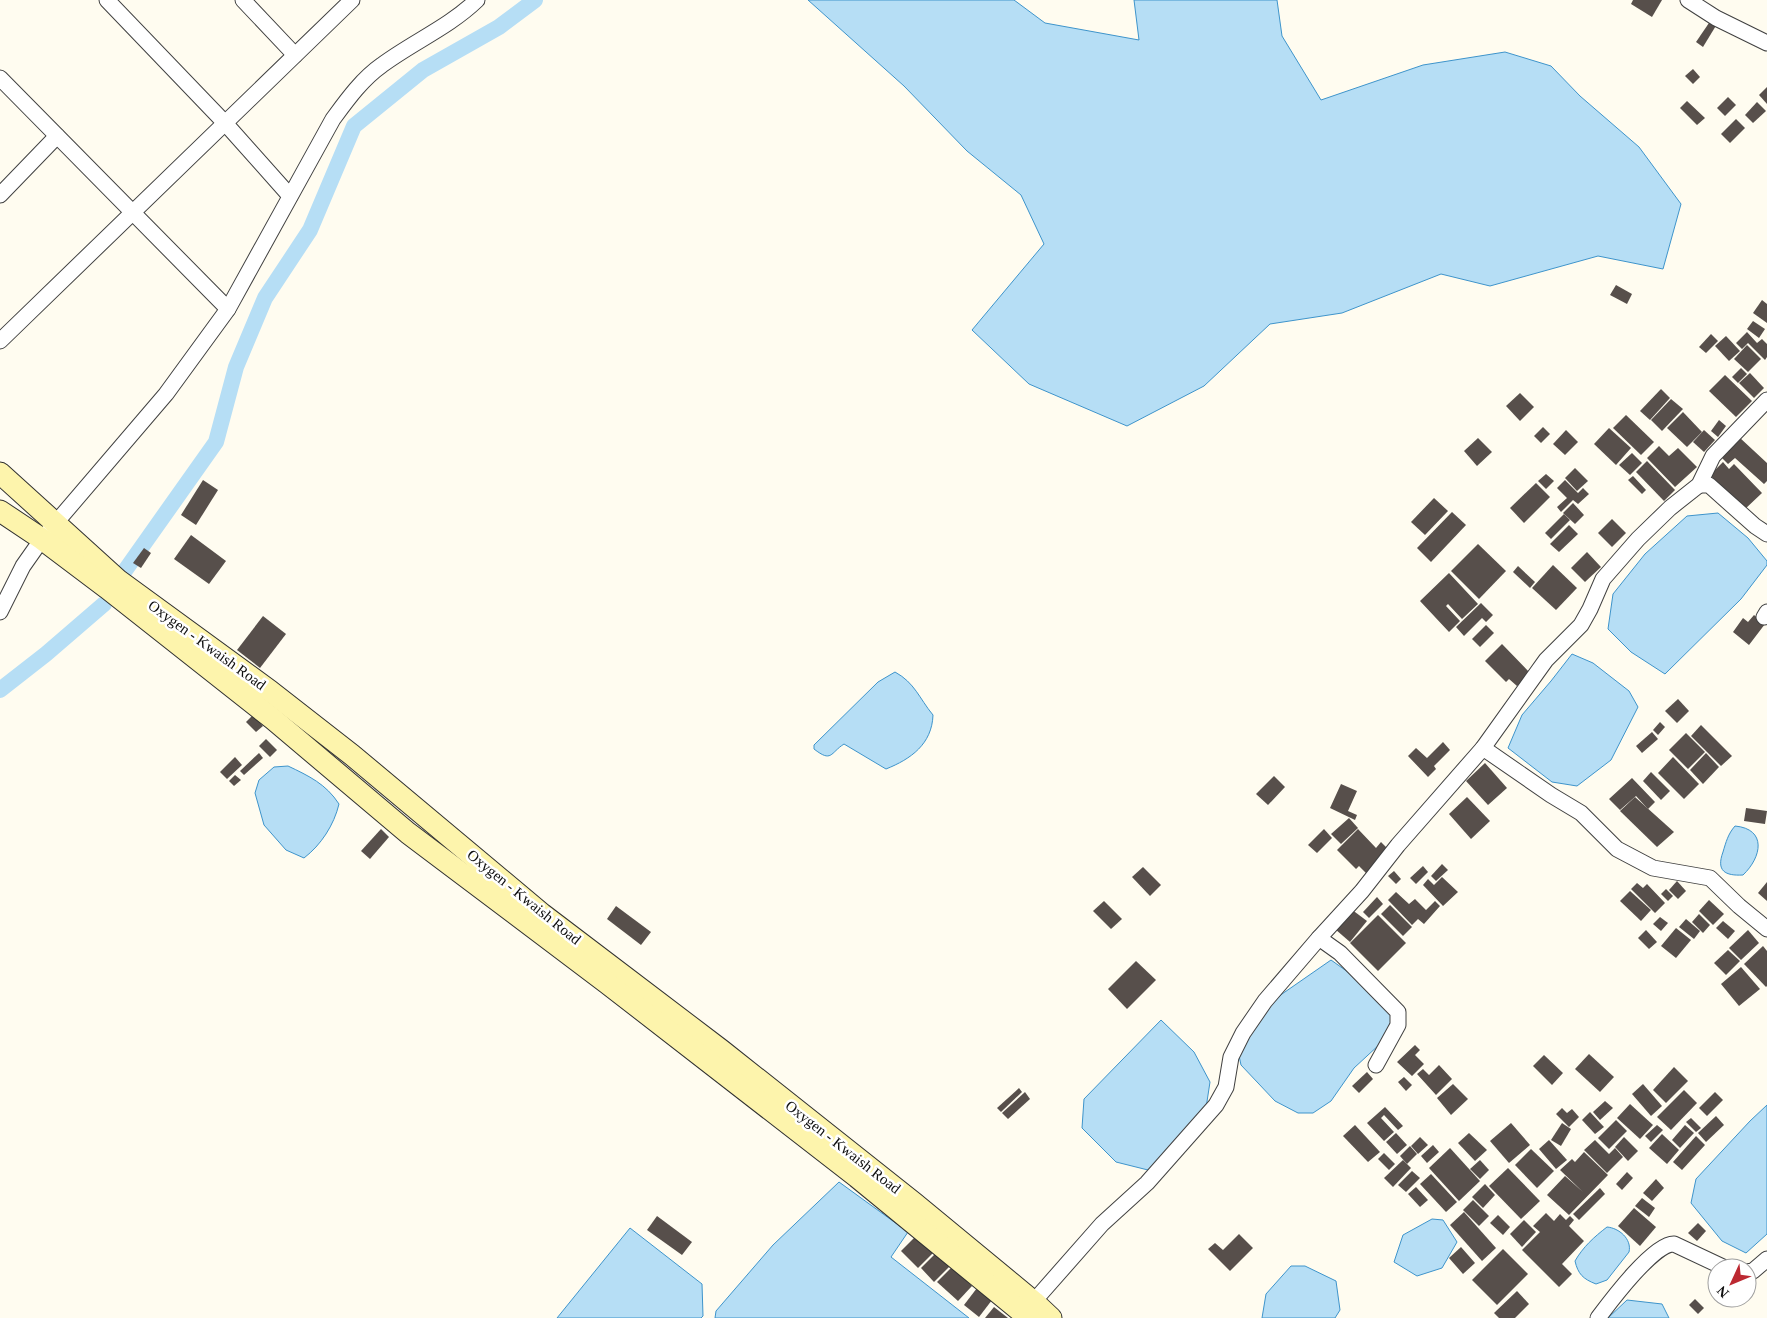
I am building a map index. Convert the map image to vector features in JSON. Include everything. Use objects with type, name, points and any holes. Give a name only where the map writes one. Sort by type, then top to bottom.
[{"type":"main road","name":"Oxygen - Kwaish Road","points":[[0,473],[49,531],[108,585],[273,719],[408,833],[608,983],[1029,1311],[1051,1318]]},
{"type":"main road","name":"Oxygen - Kwaish Road","points":[[0,511],[49,531],[270,691],[352,755],[542,914],[720,1050],[914,1203],[1029,1311]]},
{"type":"street","points":[[107,0],[225,123],[290,196]]},
{"type":"street","points":[[243,0],[295,55]]},
{"type":"street","points":[[0,340],[352,0]]},
{"type":"street","points":[[0,612],[23,566],[49,531],[166,394],[228,309],[333,119],[352,93],[381,65],[420,42],[469,8],[477,0]]},
{"type":"street","points":[[1688,0],[1716,18],[1767,43]]},
{"type":"street","points":[[0,78],[228,309]]},
{"type":"street","points":[[0,194],[57,136]]},
{"type":"street","points":[[1029,1311],[1102,1224],[1147,1183],[1216,1105],[1226,1087],[1231,1057],[1243,1033],[1265,1001],[1362,891],[1398,845],[1482,748],[1546,660],[1581,625],[1603,579],[1638,539],[1670,508],[1699,485],[1713,456],[1767,400]]},
{"type":"street","points":[[1699,485],[1709,485],[1755,526],[1767,534]]},
{"type":"street","points":[[1482,748],[1581,813],[1617,849],[1652,868],[1710,878],[1739,906],[1767,929]]},
{"type":"street","points":[[1320,938],[1340,953],[1398,1012],[1398,1025],[1376,1065]]},
{"type":"street","points":[[1598,1318],[1624,1284],[1655,1253],[1671,1243],[1707,1260]]},
{"type":"street","points":[[1757,1268],[1767,1259]]},
{"type":"water","points":[[808,0],[1014,0],[1045,23],[1139,40],[1134,0],[1277,0],[1282,36],[1321,100],[1423,65],[1505,52],[1551,66],[1580,96],[1639,147],[1681,204],[1663,269],[1598,256],[1490,286],[1441,274],[1342,313],[1270,324],[1204,386],[1127,426],[1029,384],[972,330],[1044,244],[1021,195],[967,151],[904,86]]},
{"type":"water","points":[[1718,513],[1748,538],[1767,561],[1767,565],[1741,599],[1665,674],[1631,652],[1608,629],[1613,594],[1645,554],[1687,516]]},
{"type":"water","points":[[1572,654],[1593,663],[1629,691],[1638,707],[1611,760],[1577,786],[1552,782],[1508,748],[1522,715]]},
{"type":"water","points":[[895,672],[912,686],[933,715],[929,734],[919,749],[904,760],[886,769],[844,744],[828,756],[814,749],[814,745],[878,682]]},
{"type":"water","points":[[288,766],[323,786],[339,804],[326,834],[304,858],[286,850],[264,825],[255,793],[259,780],[274,767]]},
{"type":"water","points":[[1735,826],[1745,828],[1757,838],[1758,845],[1754,860],[1743,875],[1727,873],[1721,864],[1721,858],[1728,838]]},
{"type":"water","points":[[1331,960],[1362,982],[1393,1018],[1380,1044],[1354,1068],[1331,1101],[1313,1113],[1298,1113],[1275,1101],[1241,1065],[1238,1051],[1256,1020],[1282,994]]},
{"type":"water","points":[[1161,1020],[1194,1052],[1210,1082],[1206,1108],[1177,1149],[1148,1170],[1116,1162],[1082,1128],[1084,1099]]},
{"type":"water","points":[[1767,1105],[1767,1234],[1746,1253],[1722,1241],[1691,1203],[1696,1179]]},
{"type":"water","points":[[839,1182],[908,1232],[891,1257],[969,1318],[715,1318],[716,1311],[773,1245]]},
{"type":"water","points":[[1432,1219],[1443,1220],[1457,1242],[1442,1268],[1417,1276],[1394,1262],[1403,1235]]},
{"type":"water","points":[[1607,1227],[1624,1235],[1629,1243],[1629,1252],[1607,1280],[1596,1284],[1582,1276],[1575,1261],[1589,1243]]},
{"type":"water","points":[[630,1228],[702,1284],[703,1316],[701,1318],[557,1318]]},
{"type":"water","points":[[1291,1266],[1305,1266],[1336,1281],[1340,1310],[1335,1318],[1262,1318],[1266,1294]]},
{"type":"water","points":[[1627,1300],[1662,1304],[1669,1318],[1608,1318]]},
{"type":"building","points":[[1633,0],[1662,0],[1652,17],[1631,4]]},
{"type":"building","points":[[1711,20],[1717,24],[1703,47],[1696,42]]},
{"type":"building","points":[[1693,69],[1700,77],[1693,84],[1685,76]]},
{"type":"building","points":[[1767,87],[1767,104],[1759,95]]},
{"type":"building","points":[[1728,97],[1736,105],[1725,116],[1717,108]]},
{"type":"building","points":[[1687,101],[1705,118],[1697,125],[1680,108]]},
{"type":"building","points":[[1757,102],[1766,111],[1753,123],[1745,115]]},
{"type":"building","points":[[1736,119],[1745,128],[1730,143],[1721,134]]},
{"type":"building","points":[[1616,285],[1632,294],[1627,304],[1610,295]]},
{"type":"building","points":[[1762,300],[1767,304],[1767,323],[1753,313]]},
{"type":"building","points":[[1753,321],[1765,329],[1759,338],[1747,329]]},
{"type":"building","points":[[1747,332],[1757,343],[1762,339],[1767,344],[1767,357],[1765,360],[1748,343],[1742,349],[1736,343]]},
{"type":"building","points":[[1711,334],[1718,341],[1706,353],[1699,347]]},
{"type":"building","points":[[1726,336],[1740,351],[1729,361],[1715,346]]},
{"type":"building","points":[[1747,345],[1761,359],[1748,372],[1734,359]]},
{"type":"building","points":[[1741,368],[1747,374],[1738,383],[1732,377]]},
{"type":"building","points":[[1750,373],[1764,388],[1754,398],[1739,383]]},
{"type":"building","points":[[1725,375],[1752,401],[1736,417],[1709,391]]},
{"type":"building","points":[[1661,389],[1670,398],[1650,420],[1640,411]]},
{"type":"building","points":[[1520,393],[1534,407],[1520,421],[1506,406]]},
{"type":"building","points":[[1671,399],[1683,409],[1662,431],[1651,420]]},
{"type":"building","points":[[1683,412],[1702,432],[1687,447],[1667,428]]},
{"type":"building","points":[[1626,415],[1654,442],[1641,455],[1613,428]]},
{"type":"building","points":[[1719,420],[1726,426],[1718,437],[1711,431]]},
{"type":"building","points":[[1543,427],[1550,434],[1541,443],[1534,436]]},
{"type":"building","points":[[1609,428],[1631,448],[1616,465],[1594,444]]},
{"type":"building","points":[[1566,430],[1578,442],[1565,455],[1553,444]]},
{"type":"building","points":[[1704,430],[1715,440],[1704,452],[1693,442]]},
{"type":"building","points":[[1739,437],[1767,463],[1767,481],[1764,484],[1735,458],[1728,464],[1720,456]]},
{"type":"building","points":[[1478,438],[1492,452],[1477,466],[1464,451]]},
{"type":"building","points":[[1659,446],[1669,456],[1678,448],[1697,467],[1675,487],[1647,458]]},
{"type":"building","points":[[1632,453],[1642,463],[1630,475],[1619,465]]},
{"type":"building","points":[[1647,461],[1675,490],[1664,501],[1636,472]]},
{"type":"building","points":[[1723,462],[1729,469],[1734,464],[1762,493],[1744,510],[1710,475]]},
{"type":"building","points":[[1575,468],[1588,481],[1577,491],[1565,478]]},
{"type":"building","points":[[1546,474],[1554,481],[1546,489],[1538,481]]},
{"type":"building","points":[[1633,476],[1646,490],[1642,494],[1628,480]]},
{"type":"building","points":[[203,480],[218,490],[196,525],[181,515]]},
{"type":"building","points":[[1565,480],[1578,493],[1583,488],[1589,494],[1578,504],[1573,500],[1561,512],[1557,507],[1567,498],[1557,488]]},
{"type":"building","points":[[1536,483],[1550,497],[1524,523],[1510,508]]},
{"type":"building","points":[[1434,498],[1448,511],[1425,535],[1411,522]]},
{"type":"building","points":[[1573,503],[1584,515],[1575,524],[1563,513]]},
{"type":"building","points":[[1452,512],[1466,525],[1431,562],[1417,548]]},
{"type":"building","points":[[1564,514],[1570,520],[1551,539],[1545,533]]},
{"type":"building","points":[[1612,519],[1626,533],[1612,547],[1598,533]]},
{"type":"building","points":[[1569,525],[1578,534],[1559,552],[1550,544]]},
{"type":"building","points":[[191,535],[226,561],[209,584],[174,559]]},
{"type":"building","points":[[1478,544],[1506,571],[1479,599],[1451,571]]},
{"type":"building","points":[[144,548],[151,553],[141,568],[133,563]]},
{"type":"building","points":[[1587,552],[1601,567],[1585,582],[1571,568]]},
{"type":"building","points":[[1553,565],[1577,588],[1556,610],[1532,588]]},
{"type":"building","points":[[1518,566],[1535,582],[1530,588],[1513,572]]},
{"type":"building","points":[[1449,573],[1478,604],[1462,619],[1448,604],[1446,606],[1460,621],[1449,632],[1420,601]]},
{"type":"building","points":[[1481,603],[1493,615],[1486,622],[1482,618],[1464,636],[1456,627]]},
{"type":"building","points":[[1754,615],[1765,624],[1749,645],[1733,632],[1743,618],[1748,622]]},
{"type":"building","points":[[263,616],[286,634],[260,668],[237,650]]},
{"type":"building","points":[[1486,625],[1494,633],[1480,647],[1472,639]]},
{"type":"building","points":[[1502,644],[1530,673],[1517,686],[1509,679],[1506,682],[1485,661]]},
{"type":"building","points":[[1678,699],[1689,711],[1677,723],[1665,711]]},
{"type":"building","points":[[253,715],[263,726],[256,732],[246,722]]},
{"type":"building","points":[[1660,722],[1665,727],[1658,735],[1653,730]]},
{"type":"building","points":[[1701,725],[1732,756],[1721,766],[1691,736]]},
{"type":"building","points":[[1652,732],[1658,739],[1642,753],[1636,746]]},
{"type":"building","points":[[1686,733],[1705,752],[1688,769],[1669,750]]},
{"type":"building","points":[[266,739],[277,750],[270,757],[259,746]]},
{"type":"building","points":[[1443,742],[1450,750],[1434,766],[1436,769],[1428,777],[1408,756],[1416,748],[1427,758]]},
{"type":"building","points":[[259,753],[263,758],[244,775],[240,771]]},
{"type":"building","points":[[1706,753],[1719,767],[1703,784],[1690,770]]},
{"type":"building","points":[[235,757],[242,765],[227,779],[220,772]]},
{"type":"building","points":[[1673,757],[1699,784],[1684,799],[1658,773]]},
{"type":"building","points":[[1485,763],[1507,788],[1488,805],[1466,781]]},
{"type":"building","points":[[1651,772],[1670,791],[1661,800],[1643,781]]},
{"type":"building","points":[[235,775],[241,780],[234,786],[229,781]]},
{"type":"building","points":[[1274,776],[1285,787],[1268,805],[1256,794]]},
{"type":"building","points":[[1632,778],[1655,802],[1648,809],[1636,796],[1620,810],[1609,799]]},
{"type":"building","points":[[1341,784],[1357,791],[1348,811],[1357,815],[1355,820],[1330,808]]},
{"type":"building","points":[[1467,797],[1490,821],[1471,839],[1449,814]]},
{"type":"building","points":[[1635,797],[1674,832],[1657,847],[1620,811]]},
{"type":"building","points":[[1746,808],[1767,811],[1765,824],[1744,821]]},
{"type":"building","points":[[1349,818],[1358,828],[1341,844],[1331,834]]},
{"type":"building","points":[[381,829],[389,837],[370,859],[361,851]]},
{"type":"building","points":[[1324,829],[1332,838],[1317,853],[1308,845]]},
{"type":"building","points":[[1358,829],[1376,848],[1381,842],[1391,852],[1368,875],[1359,866],[1356,869],[1337,850]]},
{"type":"building","points":[[1442,864],[1448,870],[1436,881],[1431,876]]},
{"type":"building","points":[[1423,866],[1428,872],[1416,884],[1410,878]]},
{"type":"building","points":[[1143,867],[1161,885],[1150,896],[1132,877]]},
{"type":"building","points":[[1394,871],[1401,879],[1396,884],[1388,876]]},
{"type":"building","points":[[1442,877],[1458,892],[1443,906],[1423,885],[1428,879],[1434,885]]},
{"type":"building","points":[[1677,881],[1686,891],[1678,899],[1669,890]]},
{"type":"building","points":[[1767,882],[1767,901],[1758,893]]},
{"type":"building","points":[[1637,883],[1643,888],[1647,884],[1665,903],[1655,913],[1631,889]]},
{"type":"building","points":[[1666,889],[1673,896],[1668,901],[1661,894]]},
{"type":"building","points":[[1630,891],[1651,910],[1641,921],[1620,901]]},
{"type":"building","points":[[1396,892],[1409,904],[1415,899],[1426,910],[1435,901],[1440,906],[1424,924],[1418,919],[1412,925],[1388,900]]},
{"type":"building","points":[[1377,897],[1383,904],[1369,918],[1363,912]]},
{"type":"building","points":[[1709,900],[1724,914],[1713,925],[1699,911]]},
{"type":"building","points":[[1104,901],[1122,919],[1111,929],[1093,911]]},
{"type":"building","points":[[1390,905],[1412,927],[1403,936],[1381,914]]},
{"type":"building","points":[[616,906],[651,932],[641,945],[607,919]]},
{"type":"building","points":[[1351,909],[1367,921],[1350,942],[1335,929]]},
{"type":"building","points":[[1699,914],[1710,925],[1703,933],[1692,922]]},
{"type":"building","points":[[1378,915],[1406,943],[1378,971],[1350,943]]},
{"type":"building","points":[[1660,917],[1668,923],[1661,931],[1653,924]]},
{"type":"building","points":[[1686,919],[1700,931],[1694,939],[1679,927]]},
{"type":"building","points":[[1723,921],[1735,931],[1728,939],[1716,928]]},
{"type":"building","points":[[1676,928],[1691,940],[1676,958],[1661,946]]},
{"type":"building","points":[[1646,930],[1657,942],[1649,949],[1638,938]]},
{"type":"building","points":[[1748,930],[1759,943],[1741,960],[1729,948]]},
{"type":"building","points":[[1763,946],[1767,951],[1766,987],[1744,964]]},
{"type":"building","points":[[1728,950],[1740,961],[1726,975],[1714,963]]},
{"type":"building","points":[[1136,961],[1156,980],[1127,1009],[1108,989]]},
{"type":"building","points":[[1741,967],[1760,989],[1739,1006],[1721,984]]},
{"type":"building","points":[[1415,1045],[1420,1050],[1415,1055],[1424,1064],[1412,1076],[1397,1062]]},
{"type":"building","points":[[1589,1054],[1614,1077],[1600,1092],[1575,1069]]},
{"type":"building","points":[[1544,1055],[1563,1073],[1552,1085],[1533,1066]]},
{"type":"building","points":[[1439,1065],[1452,1079],[1436,1095],[1417,1074],[1423,1069],[1429,1075]]},
{"type":"building","points":[[1674,1067],[1688,1081],[1666,1103],[1653,1090]]},
{"type":"building","points":[[1367,1072],[1373,1079],[1359,1093],[1352,1086]]},
{"type":"building","points":[[1404,1077],[1412,1085],[1406,1091],[1398,1082]]},
{"type":"building","points":[[1453,1084],[1468,1099],[1451,1115],[1437,1098]]},
{"type":"building","points":[[1643,1084],[1662,1106],[1651,1116],[1632,1094]]},
{"type":"building","points":[[1019,1088],[1022,1092],[1001,1112],[997,1108]]},
{"type":"building","points":[[1684,1090],[1697,1103],[1671,1130],[1657,1117]]},
{"type":"building","points":[[1025,1092],[1030,1099],[1008,1119],[1002,1113]]},
{"type":"building","points":[[1715,1092],[1723,1100],[1707,1116],[1699,1108]]},
{"type":"building","points":[[1605,1101],[1613,1108],[1600,1120],[1593,1112]]},
{"type":"building","points":[[1630,1104],[1653,1125],[1640,1139],[1617,1118]]},
{"type":"building","points":[[1385,1107],[1403,1126],[1398,1130],[1384,1115],[1381,1118],[1394,1132],[1384,1141],[1367,1123]]},
{"type":"building","points":[[1562,1108],[1567,1113],[1572,1109],[1579,1117],[1569,1127],[1556,1114]]},
{"type":"building","points":[[1590,1112],[1604,1127],[1595,1134],[1582,1120]]},
{"type":"building","points":[[1716,1116],[1724,1125],[1706,1142],[1698,1133]]},
{"type":"building","points":[[1691,1118],[1701,1128],[1696,1132],[1686,1122]]},
{"type":"building","points":[[1616,1120],[1627,1131],[1609,1149],[1598,1138]]},
{"type":"building","points":[[1511,1123],[1530,1145],[1509,1163],[1490,1141]]},
{"type":"building","points":[[1562,1123],[1571,1129],[1561,1146],[1551,1140]]},
{"type":"building","points":[[1355,1125],[1380,1152],[1368,1162],[1343,1136]]},
{"type":"building","points":[[1657,1125],[1663,1130],[1651,1142],[1645,1136]]},
{"type":"building","points":[[1685,1125],[1694,1133],[1680,1148],[1672,1140]]},
{"type":"building","points":[[1396,1133],[1407,1145],[1397,1154],[1386,1142]]},
{"type":"building","points":[[1469,1133],[1487,1150],[1475,1161],[1458,1143]]},
{"type":"building","points":[[1662,1134],[1679,1150],[1667,1164],[1649,1148]]},
{"type":"building","points":[[1696,1136],[1705,1145],[1682,1170],[1673,1162]]},
{"type":"building","points":[[1420,1137],[1428,1145],[1418,1154],[1411,1146]]},
{"type":"building","points":[[1624,1137],[1638,1151],[1628,1161],[1615,1147]]},
{"type":"building","points":[[1549,1140],[1567,1160],[1556,1169],[1539,1149]]},
{"type":"building","points":[[1595,1140],[1609,1154],[1615,1148],[1623,1157],[1607,1173],[1584,1150]]},
{"type":"building","points":[[1433,1145],[1439,1152],[1427,1163],[1421,1156]]},
{"type":"building","points":[[1410,1146],[1417,1154],[1407,1164],[1400,1156]]},
{"type":"building","points":[[1450,1148],[1480,1181],[1459,1201],[1429,1168]]},
{"type":"building","points":[[1531,1149],[1554,1171],[1537,1188],[1515,1165]]},
{"type":"building","points":[[1584,1152],[1608,1175],[1569,1215],[1547,1195],[1565,1176],[1583,1192],[1560,1170],[1572,1159],[1575,1162]]},
{"type":"building","points":[[1384,1153],[1395,1164],[1389,1170],[1378,1159]]},
{"type":"building","points":[[1403,1160],[1411,1168],[1393,1187],[1384,1178]]},
{"type":"building","points":[[1480,1160],[1489,1170],[1480,1179],[1470,1169]]},
{"type":"building","points":[[1508,1168],[1540,1201],[1521,1219],[1489,1186]]},
{"type":"building","points":[[1412,1171],[1420,1178],[1406,1192],[1398,1185]]},
{"type":"building","points":[[1627,1172],[1633,1178],[1622,1190],[1616,1184]]},
{"type":"building","points":[[1431,1174],[1457,1202],[1446,1212],[1420,1184]]},
{"type":"building","points":[[1656,1179],[1664,1188],[1652,1201],[1643,1193]]},
{"type":"building","points":[[1485,1184],[1495,1195],[1483,1208],[1472,1197]]},
{"type":"building","points":[[1416,1187],[1428,1200],[1420,1207],[1408,1194]]},
{"type":"building","points":[[1600,1188],[1605,1194],[1579,1220],[1573,1214]]},
{"type":"building","points":[[1642,1198],[1655,1208],[1649,1217],[1635,1206]]},
{"type":"building","points":[[1473,1200],[1489,1216],[1479,1226],[1463,1210]]},
{"type":"building","points":[[1634,1208],[1656,1227],[1640,1246],[1618,1226]]},
{"type":"building","points":[[1464,1212],[1496,1248],[1482,1261],[1450,1225]]},
{"type":"building","points":[[1546,1213],[1554,1221],[1560,1214],[1566,1220],[1570,1216],[1574,1220],[1569,1226],[1584,1241],[1562,1264],[1572,1274],[1559,1287],[1522,1250],[1540,1232],[1533,1226]]},
{"type":"building","points":[[1498,1215],[1510,1227],[1503,1235],[1490,1223]]},
{"type":"building","points":[[657,1216],[692,1242],[682,1255],[647,1230]]},
{"type":"building","points":[[1524,1220],[1536,1232],[1522,1247],[1510,1234]]},
{"type":"building","points":[[1698,1223],[1706,1231],[1697,1241],[1688,1233]]},
{"type":"building","points":[[919,1233],[936,1250],[918,1268],[901,1251]]},
{"type":"building","points":[[1239,1234],[1253,1248],[1230,1271],[1208,1249],[1215,1243],[1223,1250]]},
{"type":"building","points":[[1461,1247],[1475,1263],[1463,1274],[1449,1258]]},
{"type":"building","points":[[1503,1249],[1528,1274],[1497,1305],[1472,1280]]},
{"type":"building","points":[[937,1252],[951,1265],[934,1282],[921,1268]]},
{"type":"building","points":[[952,1267],[972,1286],[958,1301],[937,1282]]},
{"type":"building","points":[[977,1288],[992,1300],[979,1317],[964,1305]]},
{"type":"building","points":[[1517,1291],[1529,1304],[1515,1318],[1499,1318],[1494,1313]]},
{"type":"building","points":[[1695,1299],[1704,1308],[1698,1314],[1689,1305]]},
{"type":"building","points":[[994,1307],[1008,1318],[985,1318]]},
{"type":"waterway","points":[[124,572],[216,442],[236,367],[265,298],[310,230],[354,126],[423,70],[499,27],[535,0]]},
{"type":"waterway","points":[[0,690],[46,654],[104,604]]}]
